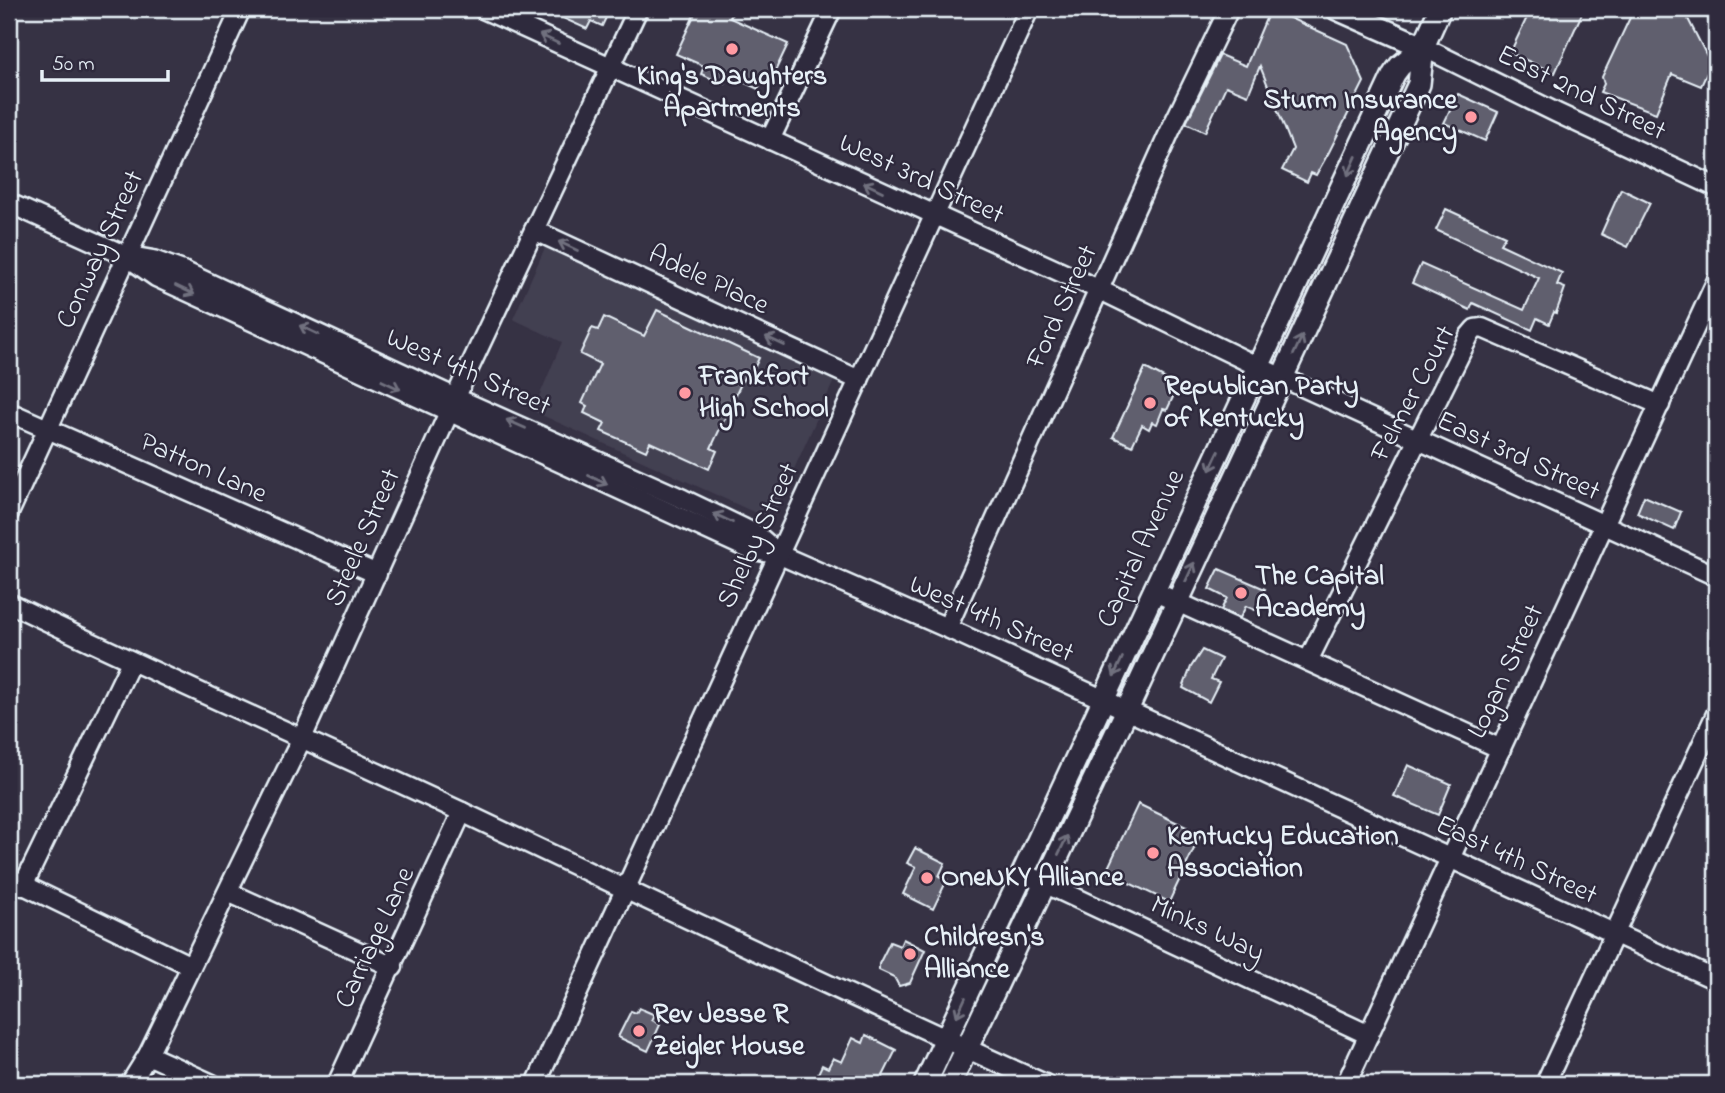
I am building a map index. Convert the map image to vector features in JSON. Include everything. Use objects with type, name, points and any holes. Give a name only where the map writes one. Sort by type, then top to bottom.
[{"type":"main road","points":[[1337,9],[1423,47]]},
{"type":"main road","name":"Capital Avenue","points":[[950,1084],[1419,84],[1423,47],[1440,9]]},
{"type":"main road","name":"Capital Avenue","points":[[925,1084],[1394,74],[1423,47]]},
{"type":"street","name":"Conway Street","points":[[9,513],[241,9]]},
{"type":"street","name":"West 3rd Street","points":[[483,9],[1100,290],[1259,367]]},
{"type":"street","name":"Steele Street","points":[[130,1084],[148,1055],[302,738],[453,405],[638,9]]},
{"type":"street","points":[[771,140],[832,9]]},
{"type":"street","name":"Shelby Street","points":[[536,1084],[1029,9]]},
{"type":"street","name":"Ford Street","points":[[947,628],[1170,131],[1229,9]]},
{"type":"street","name":"East 2nd Street","points":[[1423,47],[1716,187]]},
{"type":"street","name":"West 4th Street","points":[[9,203],[126,256],[156,277],[453,405],[749,549],[780,555],[1103,700]]},
{"type":"street","name":"Adele Place","points":[[534,230],[859,380]]},
{"type":"street","name":"Logan Street","points":[[1346,1084],[1716,282]]},
{"type":"street","name":"Felmer Court","points":[[1308,661],[1469,336],[1475,329],[1482,328],[1660,405]]},
{"type":"street","name":"East 3rd Street","points":[[1259,367],[1716,576]]},
{"type":"street","name":"Patton Lane","points":[[9,412],[377,574]]},
{"type":"street","points":[[1153,591],[1501,749]]},
{"type":"street","points":[[9,603],[131,662],[302,738],[1045,1084]]},
{"type":"street","points":[[131,662],[16,882],[191,966]]},
{"type":"street","name":"East 4th Street","points":[[1103,700],[1716,980]]},
{"type":"street","points":[[1545,1084],[1716,714]]},
{"type":"street","name":"Carriage Lane","points":[[337,1084],[462,812]]},
{"type":"street","name":"Minks Way","points":[[1023,873],[1369,1035]]},
{"type":"street","points":[[228,892],[393,967]]},
{"type":"street","points":[[148,1055],[212,1084]]},
{"type":"shaded area","name":"Frankfort High School","points":[[548,241],[837,374],[771,520],[533,411],[562,342],[513,319]]},
{"type":"building","points":[[543,9],[610,9],[602,26],[591,21],[587,29]]},
{"type":"building","name":"King's Daughters Apartments","points":[[697,9],[734,9],[730,18],[788,44],[770,82],[763,78],[758,89],[728,75],[724,84],[701,74],[704,66],[676,54]]},
{"type":"building","points":[[1270,9],[1347,44],[1364,82],[1316,175],[1311,173],[1307,182],[1282,170],[1293,149],[1260,66],[1248,95],[1226,86],[1205,132],[1186,123],[1220,55],[1246,66]]},
{"type":"building","points":[[1531,9],[1584,9],[1555,73],[1510,53]]},
{"type":"building","points":[[1634,9],[1683,9],[1711,64],[1701,86],[1672,74],[1656,113],[1600,92],[1604,84],[1602,77]]},
{"type":"building","name":"Sturm Insurance Agency","points":[[1458,94],[1498,112],[1485,141],[1444,123]]},
{"type":"building","points":[[1621,189],[1650,203],[1628,247],[1601,234]]},
{"type":"building","points":[[1446,209],[1505,236],[1500,244],[1562,273],[1557,285],[1565,288],[1549,324],[1537,318],[1532,330],[1473,303],[1470,310],[1412,283],[1421,264],[1524,310],[1539,278],[1436,230]]},
{"type":"building","points":[[657,310],[759,358],[750,377],[745,375],[711,448],[717,451],[709,469],[650,442],[646,451],[601,431],[605,423],[584,413],[587,406],[582,403],[600,364],[580,354],[592,328],[598,330],[604,317],[644,336]]},
{"type":"building","name":"Republican Party of Kentucky","points":[[1145,368],[1175,384],[1170,395],[1173,397],[1167,410],[1163,409],[1157,424],[1152,422],[1149,429],[1142,425],[1132,446],[1113,437]]},
{"type":"building","points":[[1644,496],[1681,512],[1674,530],[1637,513]]},
{"type":"building","name":"The Capital Academy","points":[[1219,569],[1265,589],[1255,610],[1246,606],[1240,618],[1221,610],[1227,598],[1209,589]]},
{"type":"building","points":[[1202,650],[1221,659],[1211,679],[1219,682],[1209,702],[1183,688],[1191,667]]},
{"type":"building","points":[[1408,765],[1451,784],[1438,815],[1394,796]]},
{"type":"building","name":"Kentucky Education Association","points":[[1138,804],[1201,834],[1169,902],[1106,872]]},
{"type":"building","name":"OneNKY Alliance","points":[[915,848],[945,863],[939,876],[947,880],[933,909],[903,894],[916,867],[907,863]]},
{"type":"building","points":[[903,939],[925,950],[910,983],[899,986],[894,977],[879,970],[879,964],[890,942],[900,946]]},
{"type":"building","name":"Rev Jesse R Zeigler House","points":[[639,1008],[655,1015],[652,1020],[660,1025],[648,1051],[618,1037],[631,1011],[636,1013]]},
{"type":"building","points":[[866,1035],[896,1050],[879,1084],[813,1084],[822,1065],[828,1068],[833,1058],[842,1062],[853,1038],[863,1043]]},
{"type":"place","name":"King's Daughters Apartments","points":[[732,49]]},
{"type":"place","name":"Sturm Insurance Agency","points":[[1471,117]]},
{"type":"place","name":"Frankfort High School","points":[[685,393]]},
{"type":"place","name":"Republican Party of Kentucky","points":[[1150,403]]},
{"type":"place","name":"The Capital Academy","points":[[1241,593]]},
{"type":"place","name":"Kentucky Education Association","points":[[1153,853]]},
{"type":"place","name":"OneNKY Alliance","points":[[927,878]]},
{"type":"place","name":"Childresn's Alliance","points":[[910,954]]},
{"type":"place","name":"Rev Jesse R Zeigler House","points":[[639,1031]]}]
